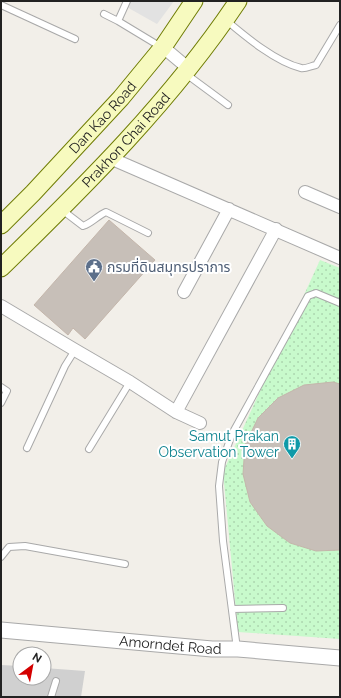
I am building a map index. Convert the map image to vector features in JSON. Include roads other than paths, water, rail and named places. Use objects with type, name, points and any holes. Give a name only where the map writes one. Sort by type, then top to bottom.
[{"type":"main road","name":"Dan Kao Road","points":[[1,225],[44,182],[121,98],[162,47],[194,1]]},
{"type":"main road","name":"Prakhon Chai Road","points":[[1,268],[62,210],[149,116],[186,71],[238,1]]},
{"type":"street","points":[[162,47],[186,71]]},
{"type":"street","points":[[110,158],[340,258]]},
{"type":"street","points":[[305,192],[340,207]]},
{"type":"street","points":[[184,292],[230,209]]},
{"type":"street","points":[[176,412],[276,229]]},
{"type":"street","points":[[1,306],[130,382],[176,412],[200,423]]},
{"type":"street","name":"Amorndet Road","points":[[1,630],[212,649],[238,649],[340,658]]},
{"type":"lane","points":[[118,21],[127,1]]},
{"type":"lane","points":[[1,5],[75,39]]},
{"type":"lane","points":[[104,14],[162,47]]},
{"type":"lane","points":[[225,20],[252,41],[283,61],[302,69],[316,65],[340,25]]},
{"type":"lane","points":[[186,71],[228,105]]},
{"type":"lane","points":[[62,210],[83,226],[90,224],[106,212],[148,232]]},
{"type":"lane","points":[[238,649],[223,541],[219,486],[222,462],[232,434],[308,296],[316,293],[340,303]]},
{"type":"lane","points":[[28,448],[65,366],[75,350]]},
{"type":"lane","points":[[89,449],[130,382]]},
{"type":"lane","points":[[1,388],[7,391],[1,403]]},
{"type":"lane","points":[[1,557],[9,547],[25,546],[125,564]]},
{"type":"lane","points":[[232,609],[283,608]]},
{"type":"lane","points":[[51,697],[56,681]]},
{"type":"place","name":"กรมที่ดินสมุทรปราการ","points":[[94,282]]},
{"type":"place","name":"Samut Prakan Observation Tower","points":[[292,459]]}]
